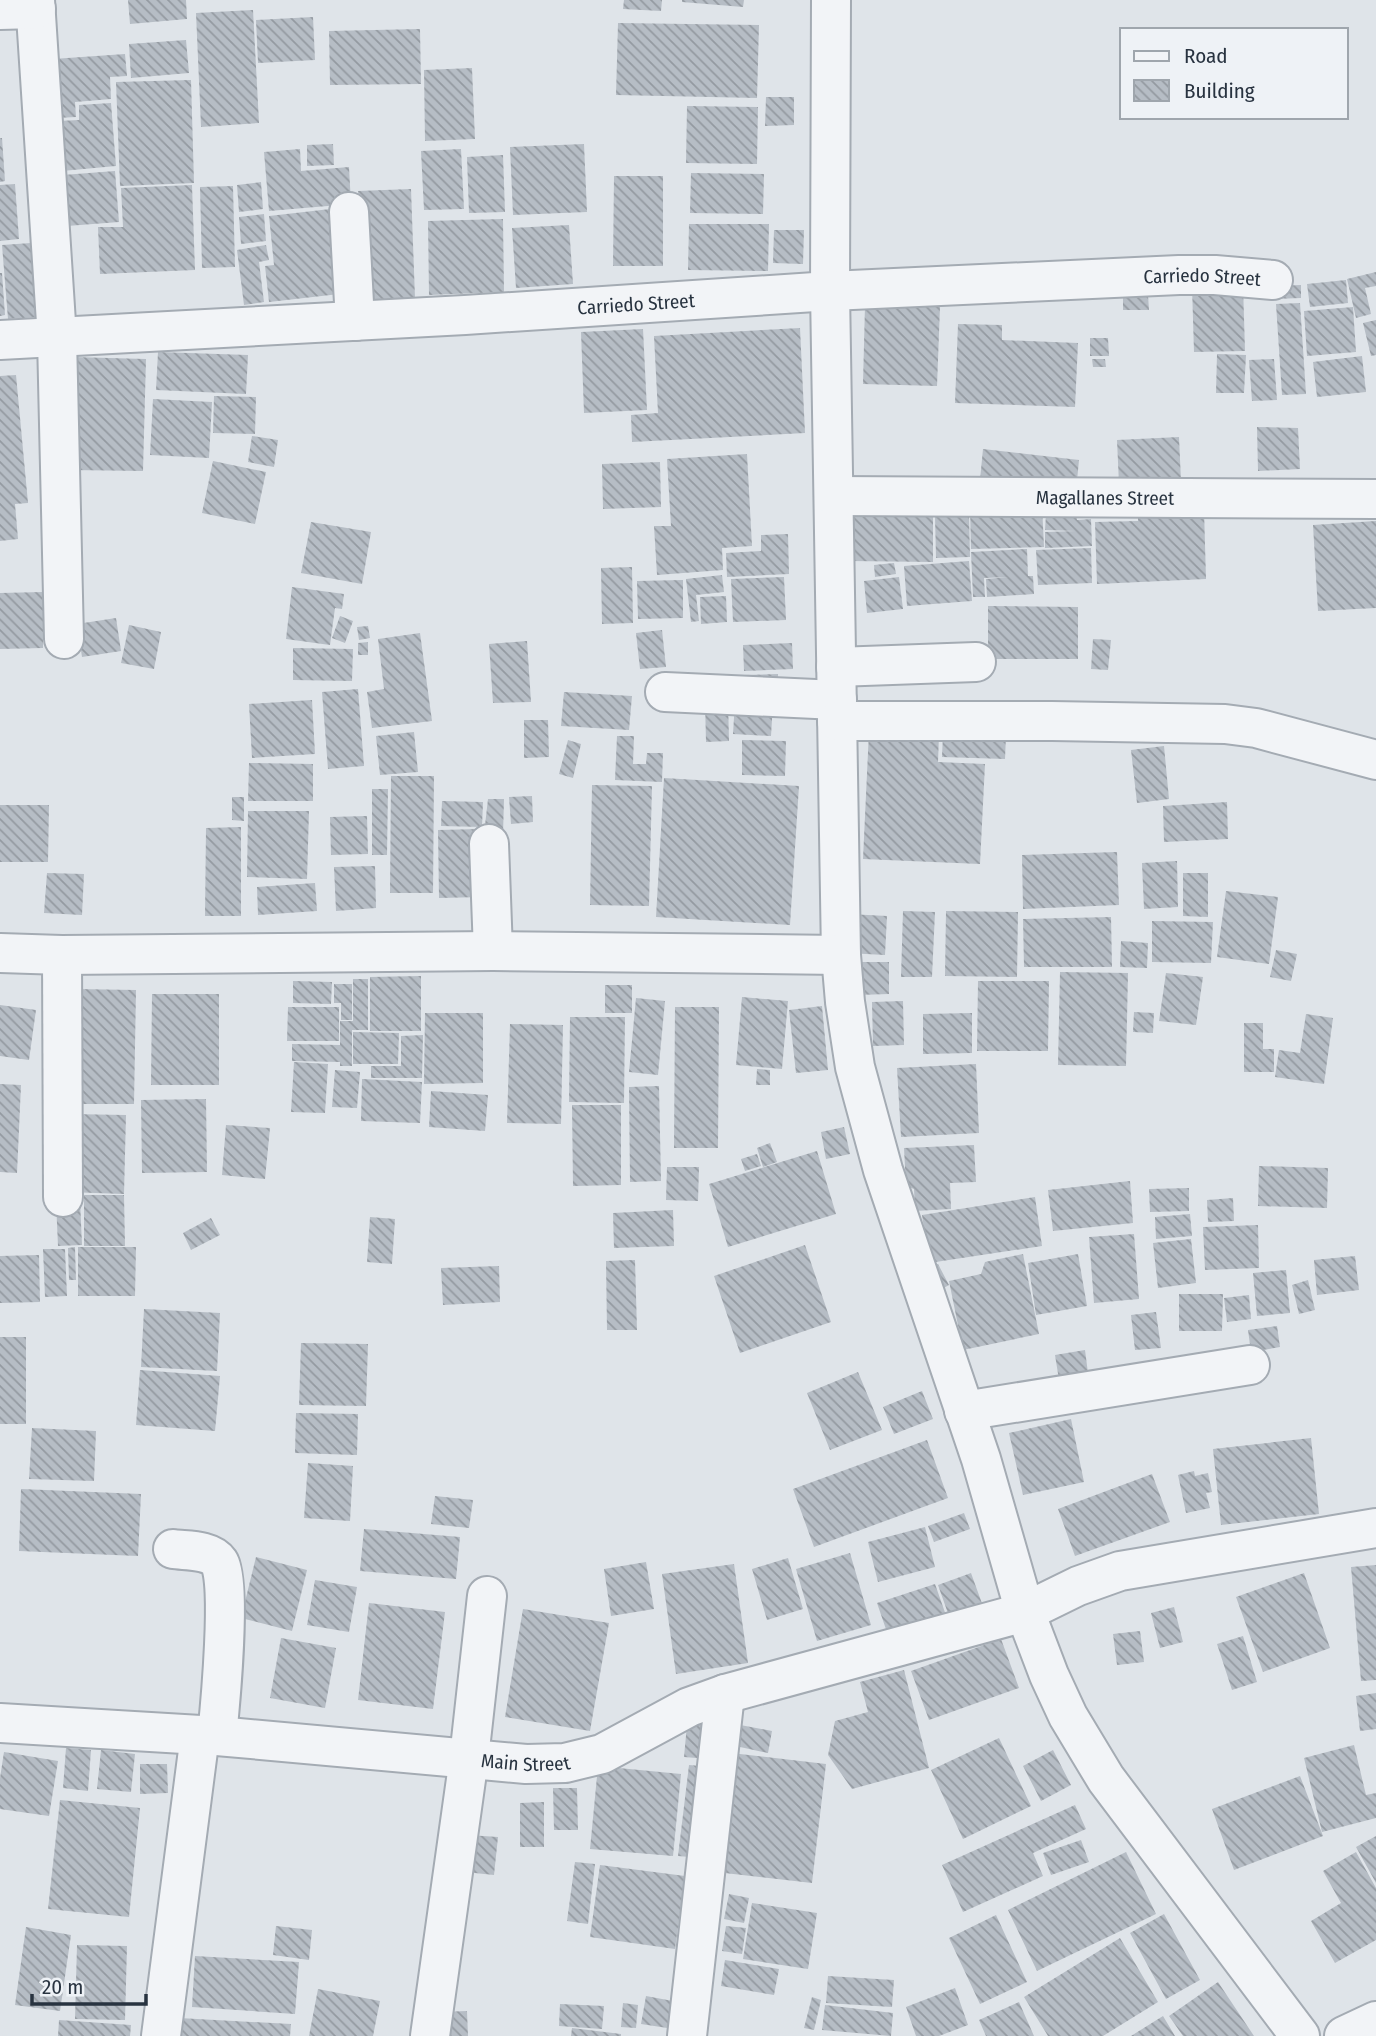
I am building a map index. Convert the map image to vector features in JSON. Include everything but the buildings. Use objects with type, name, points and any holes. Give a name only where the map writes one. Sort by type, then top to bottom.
[{"type":"street","points":[[831,0],[830,291],[841,956],[855,1067],[896,1209],[981,1460],[1025,1612],[1049,1675],[1068,1716],[1106,1779],[1297,2035]]},
{"type":"street","points":[[24,6],[57,338],[65,639]]},
{"type":"street","points":[[349,212],[355,321]]},
{"type":"street","name":"Carriedo Street","points":[[0,340],[830,291],[1179,275],[1273,280]]},
{"type":"street","name":"Magallanes Street","points":[[834,496],[1376,499]]},
{"type":"street","points":[[837,696],[976,662]]},
{"type":"street","points":[[665,692],[837,696],[1052,721],[1225,724],[1256,728],[1376,760]]},
{"type":"street","points":[[489,844],[493,951]]},
{"type":"street","points":[[0,953],[62,955],[493,951],[841,956]]},
{"type":"street","points":[[62,955],[63,1197]]},
{"type":"street","points":[[964,1411],[1250,1365]]},
{"type":"street","name":"Main Street","points":[[0,1723],[209,1735],[526,1764],[565,1763],[602,1754],[689,1707],[725,1694],[1025,1612],[1078,1586],[1121,1571],[1376,1528]]},
{"type":"street","points":[[161,2036],[209,1735],[222,1673],[225,1578],[219,1561],[208,1554],[173,1549]]},
{"type":"street","points":[[430,2036],[469,1758],[487,1596]]},
{"type":"street","points":[[687,2036],[725,1694]]},
{"type":"street","points":[[1344,2036],[1376,2021]]}]
